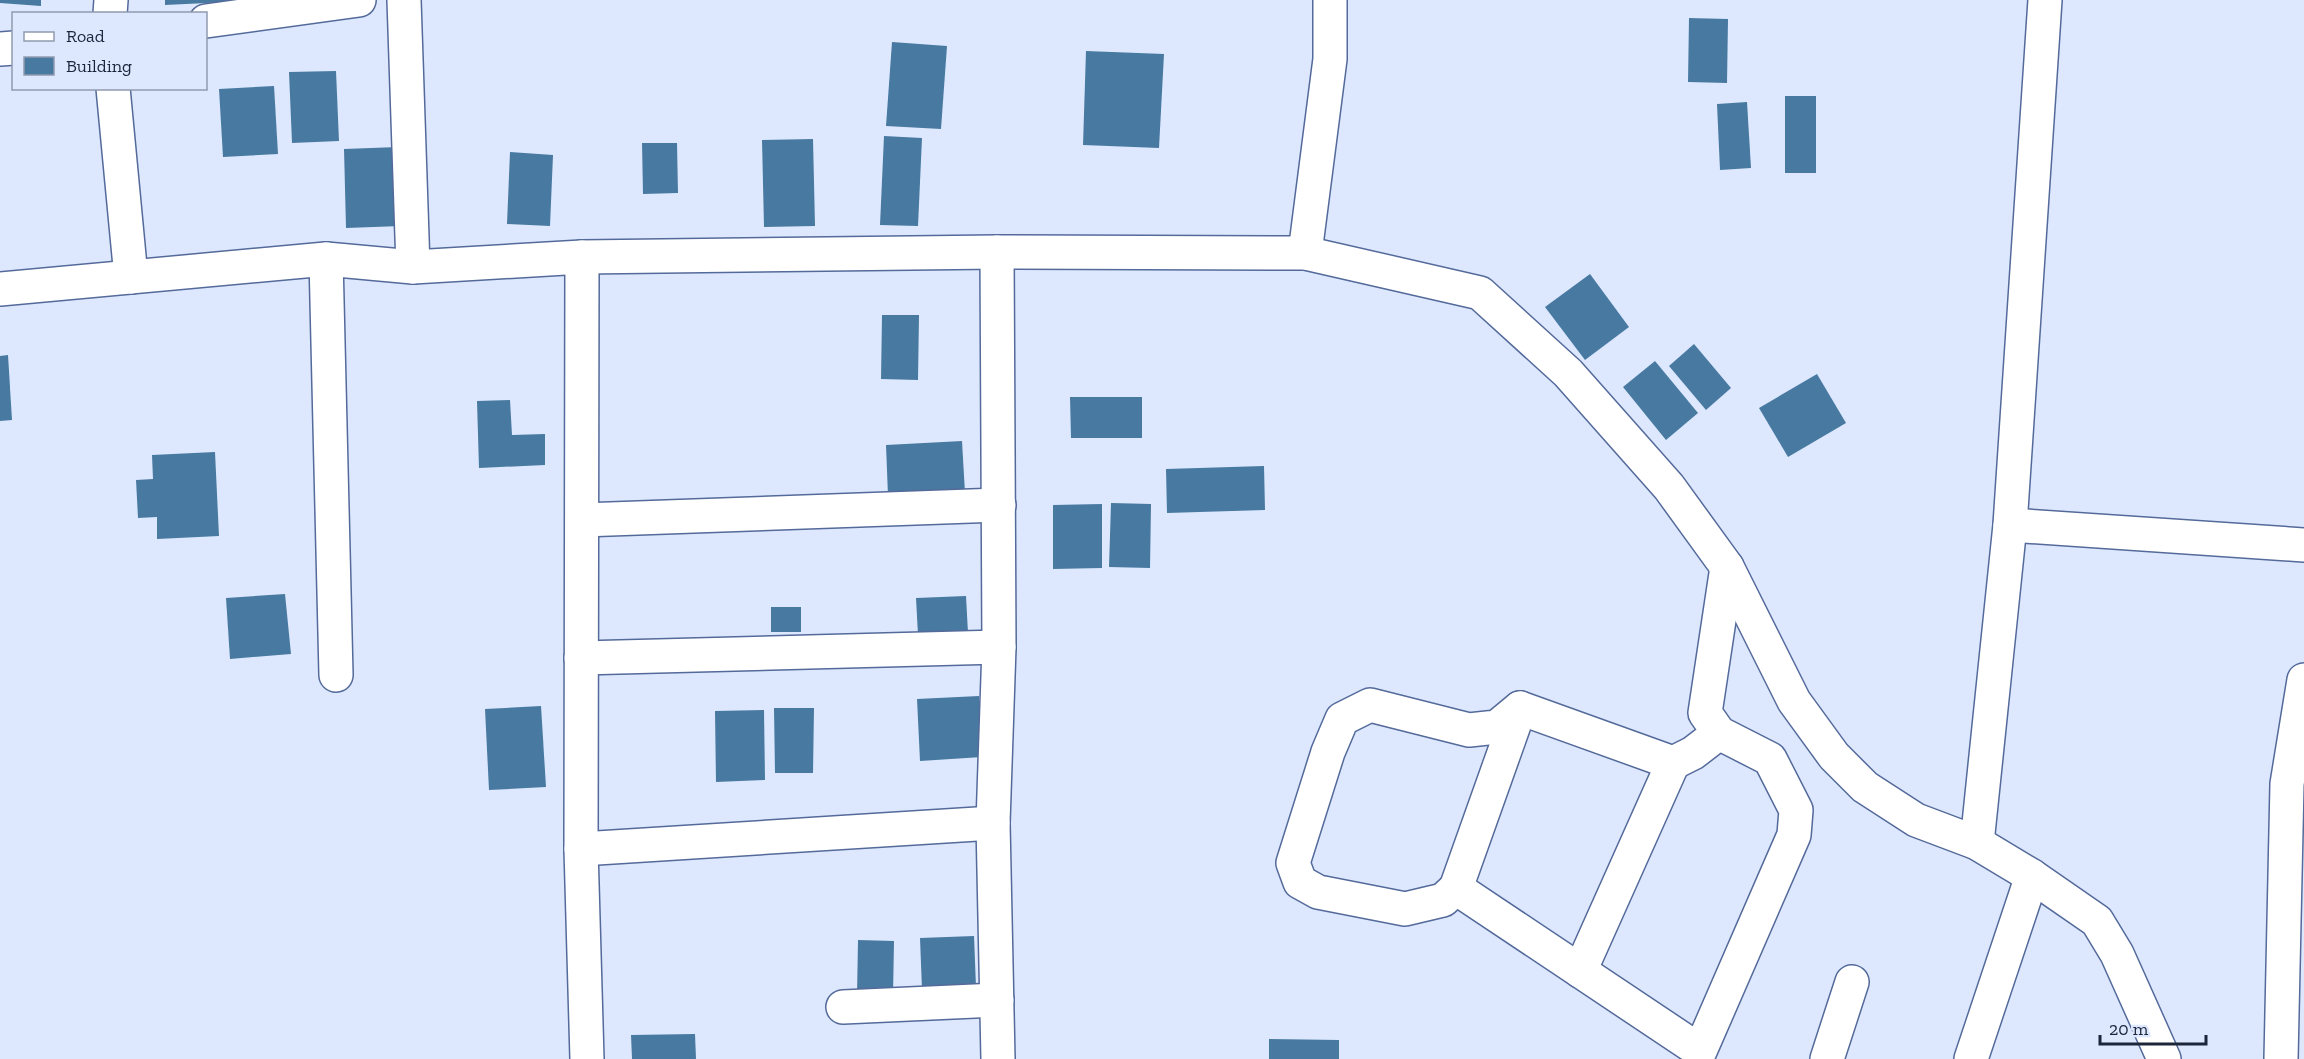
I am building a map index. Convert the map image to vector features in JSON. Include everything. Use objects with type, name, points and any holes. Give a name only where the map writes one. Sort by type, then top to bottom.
[{"type":"street","points":[[207,21],[359,0]]},
{"type":"street","points":[[404,0],[413,267]]},
{"type":"street","points":[[1305,253],[1330,59],[1330,0]]},
{"type":"street","points":[[1977,843],[2010,525],[2045,0]]},
{"type":"street","points":[[112,90],[131,277]]},
{"type":"street","points":[[998,252],[999,647],[993,823],[998,1059]]},
{"type":"street","points":[[0,289],[326,259],[413,267],[582,257],[998,252],[1305,253],[1480,293],[1568,373],[1669,487],[1727,567],[1794,701],[1834,756],[1865,787],[1916,820],[1977,843],[2032,876],[2097,921],[2116,954],[2164,1059]]},
{"type":"street","points":[[582,257],[581,849],[587,1059]]},
{"type":"street","points":[[326,259],[336,675]]},
{"type":"street","points":[[582,520],[999,505]]},
{"type":"street","points":[[2010,525],[2304,545]]},
{"type":"street","points":[[1456,888],[1700,1051],[1794,835],[1796,810],[1770,759],[1719,733],[1705,714],[1727,567]]},
{"type":"street","points":[[581,658],[999,647]]},
{"type":"street","points":[[2281,1059],[2304,680]]},
{"type":"street","points":[[1370,705],[1469,730],[1497,727],[1520,708],[1456,888],[1443,900],[1405,909],[1318,892],[1300,882],[1293,863],[1328,752],[1342,719],[1370,705]]},
{"type":"street","points":[[1520,708],[1672,763]]},
{"type":"street","points":[[1580,971],[1672,763],[1693,753],[1719,733]]},
{"type":"street","points":[[581,849],[993,823]]},
{"type":"street","points":[[1971,1059],[2032,876]]},
{"type":"street","points":[[1827,1059],[1852,982]]},
{"type":"street","points":[[843,1007],[997,1000]]},
{"type":"building","points":[[0,0],[41,0],[41,6],[0,3]]},
{"type":"building","points":[[165,0],[227,0],[227,2],[165,5]]},
{"type":"building","points":[[1689,18],[1728,19],[1727,83],[1688,82]]},
{"type":"building","points":[[892,42],[947,46],[941,129],[886,126]]},
{"type":"building","points":[[1086,51],[1164,54],[1159,148],[1083,145]]},
{"type":"building","points":[[336,71],[339,141],[292,143],[289,72]]},
{"type":"building","points":[[274,86],[278,154],[223,157],[219,89]]},
{"type":"building","points":[[1785,96],[1816,96],[1816,173],[1785,173]]},
{"type":"building","points":[[1747,102],[1751,168],[1720,170],[1717,104]]},
{"type":"building","points":[[884,136],[922,138],[918,226],[880,225]]},
{"type":"building","points":[[813,139],[815,226],[764,227],[762,140]]},
{"type":"building","points":[[642,143],[677,143],[678,193],[643,194]]},
{"type":"building","points":[[398,147],[401,226],[346,228],[344,149]]},
{"type":"building","points":[[510,152],[553,155],[550,226],[507,224]]},
{"type":"building","points":[[1590,274],[1629,327],[1585,360],[1545,307]]},
{"type":"building","points":[[882,315],[919,315],[918,380],[881,379]]},
{"type":"building","points":[[1694,344],[1731,388],[1706,410],[1669,366]]},
{"type":"building","points":[[8,355],[12,420],[0,421],[0,356]]},
{"type":"building","points":[[1655,361],[1698,413],[1666,440],[1623,387]]},
{"type":"building","points":[[1817,374],[1846,423],[1788,457],[1759,408]]},
{"type":"building","points":[[1070,397],[1142,397],[1142,438],[1071,438]]},
{"type":"building","points":[[510,400],[512,435],[545,434],[545,465],[479,468],[477,401]]},
{"type":"building","points":[[962,441],[965,493],[888,496],[886,445]]},
{"type":"building","points":[[215,452],[219,536],[157,539],[157,517],[138,518],[136,480],[153,479],[152,455]]},
{"type":"building","points":[[1264,466],[1265,510],[1167,513],[1166,469]]},
{"type":"building","points":[[1111,503],[1151,504],[1150,568],[1109,567]]},
{"type":"building","points":[[1102,504],[1102,568],[1053,569],[1053,505]]},
{"type":"building","points":[[285,594],[291,654],[230,659],[226,598]]},
{"type":"building","points":[[966,596],[968,633],[918,635],[916,598]]},
{"type":"building","points":[[771,607],[801,607],[801,632],[771,632]]},
{"type":"building","points":[[979,696],[982,757],[920,761],[917,699]]},
{"type":"building","points":[[541,706],[546,787],[489,790],[485,709]]},
{"type":"building","points":[[774,708],[814,708],[813,773],[775,773]]},
{"type":"building","points":[[764,710],[765,780],[716,782],[715,711]]},
{"type":"building","points":[[974,936],[976,987],[922,990],[920,938]]},
{"type":"building","points":[[858,940],[894,941],[893,996],[857,996]]},
{"type":"building","points":[[695,1034],[696,1059],[632,1059],[631,1035]]},
{"type":"building","points":[[1269,1039],[1339,1040],[1339,1059],[1269,1059]]}]
